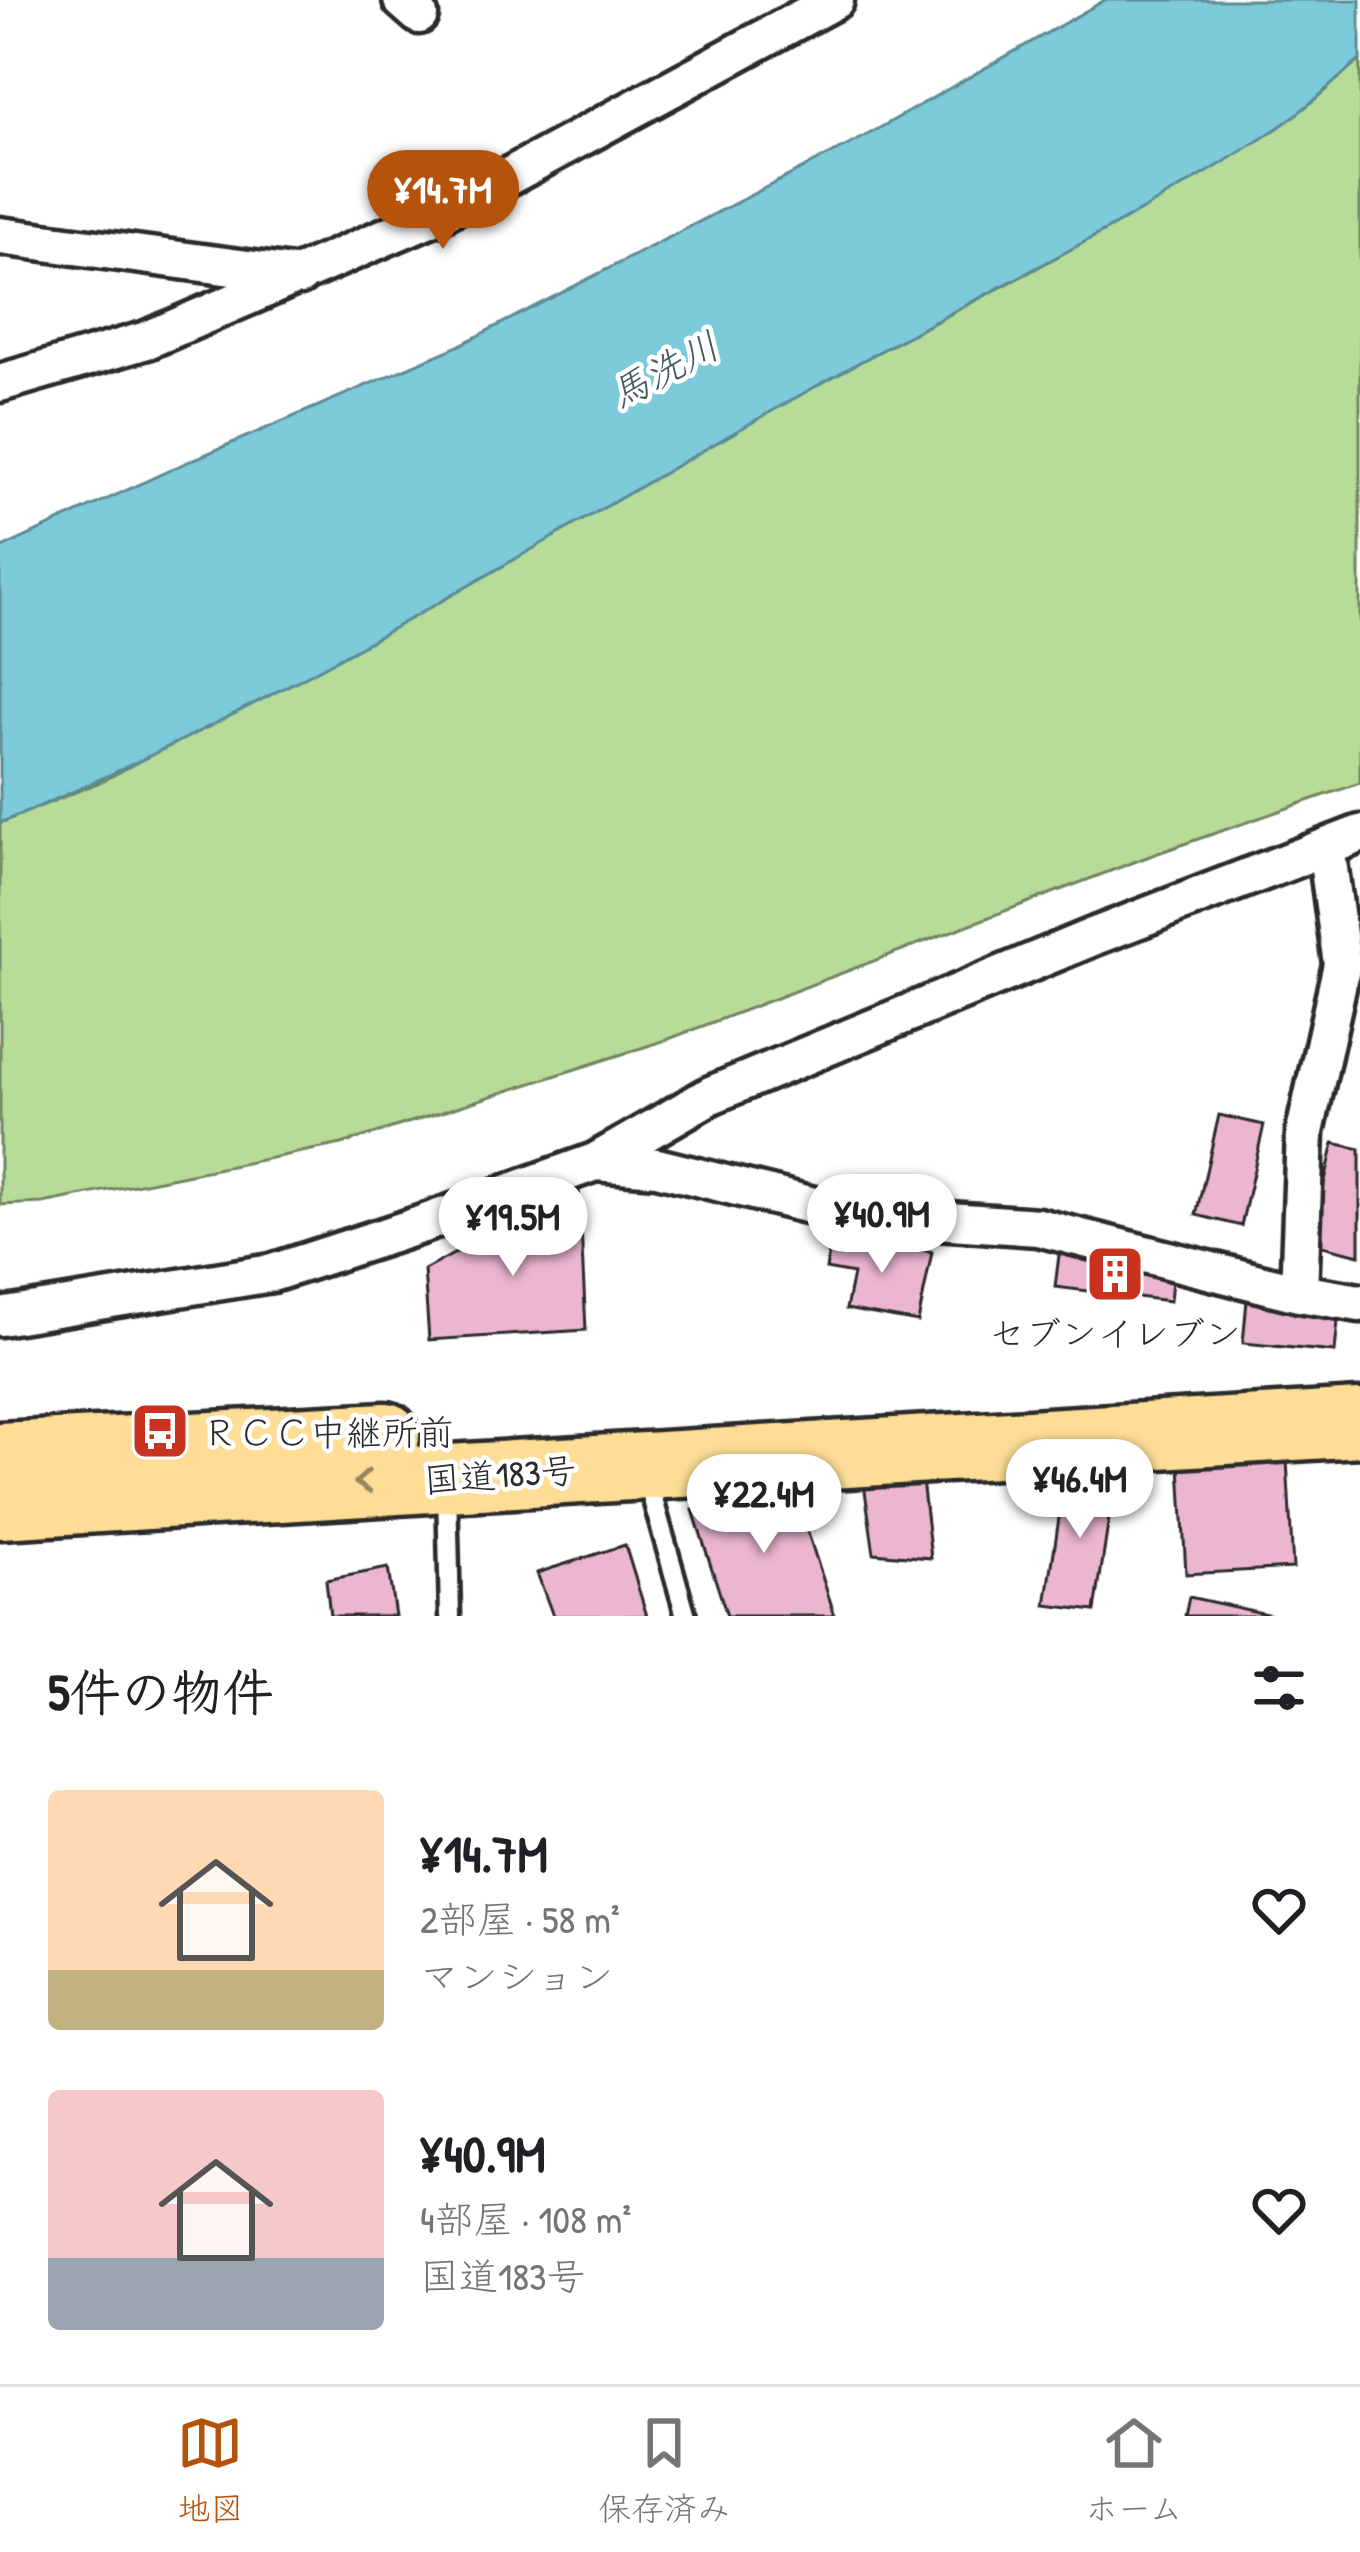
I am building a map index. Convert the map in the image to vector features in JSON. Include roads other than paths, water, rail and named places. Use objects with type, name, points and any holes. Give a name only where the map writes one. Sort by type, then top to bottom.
[{"type":"highway","name":"国道183号","points":[[0,1456],[1360,1383]]},
{"type":"highway","name":"国道183号","points":[[0,1505],[1360,1423]]},
{"type":"street","points":[[0,383],[147,340],[441,213],[835,0]]},
{"type":"street","points":[[0,236],[301,276]]},
{"type":"street","points":[[0,1317],[272,1273],[595,1162],[712,1095],[1095,936],[1343,840],[1342,964],[1305,1132],[1299,1293]]},
{"type":"street","points":[[595,1162],[657,1167],[846,1214],[1038,1227],[1299,1293],[1360,1303]]},
{"type":"lane","points":[[643,1465],[686,1616]]},
{"type":"lane","points":[[447,1477],[450,1616]]},
{"type":"water","name":"馬洗川","points":[[1105,0],[1360,0],[1360,60],[1276,129],[1115,225],[840,373],[322,668],[109,775],[0,823],[0,549],[185,463],[456,347],[862,138]]},
{"type":"place","name":"セブンイレブン","points":[[1115,1274]]},
{"type":"place","name":"ＲＣＣ中継所前","points":[[160,1431]]}]
